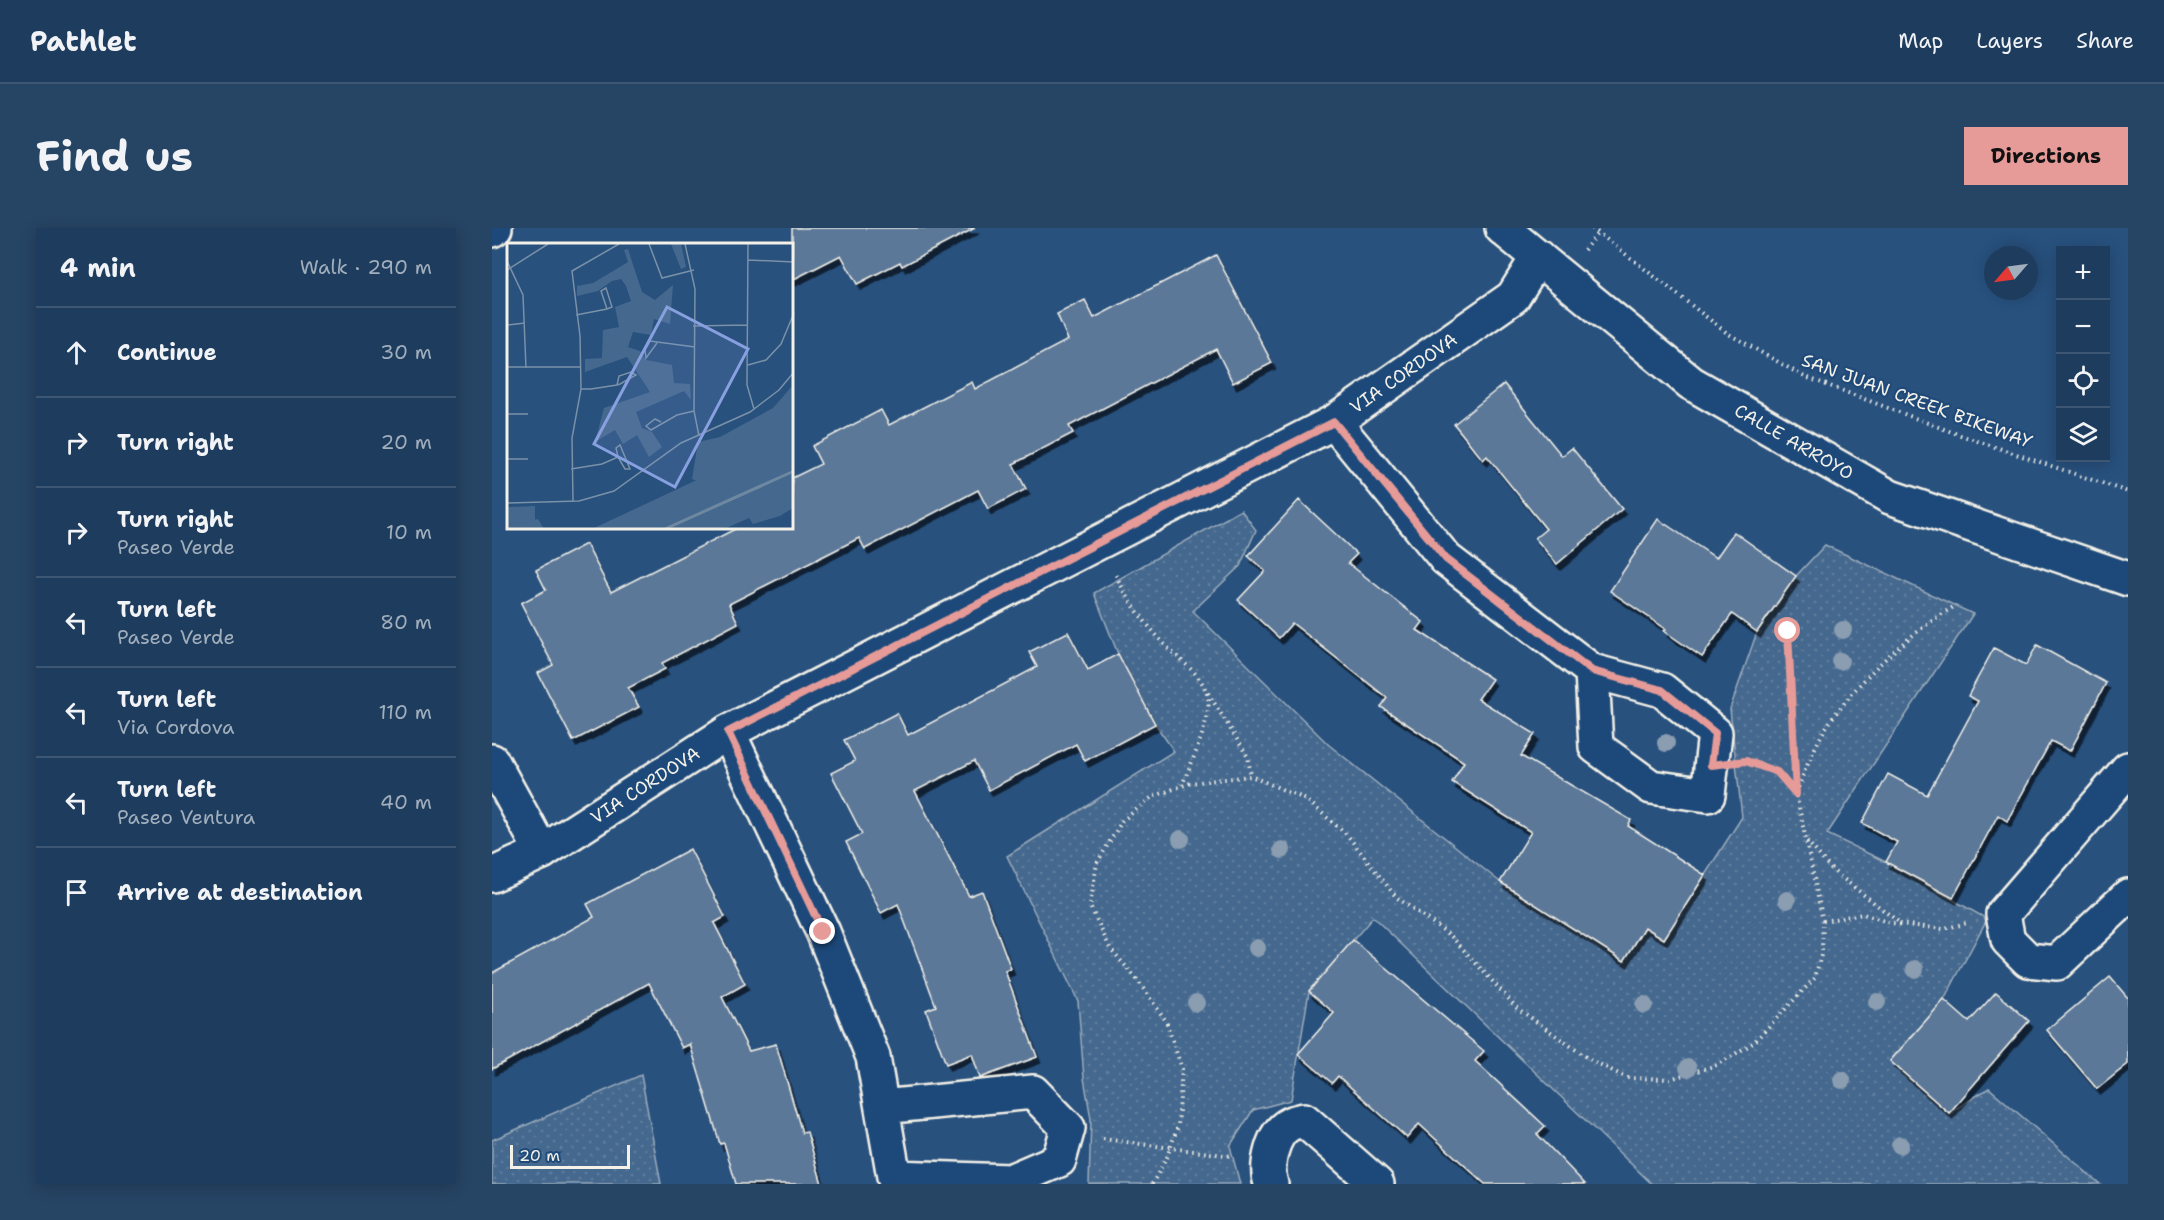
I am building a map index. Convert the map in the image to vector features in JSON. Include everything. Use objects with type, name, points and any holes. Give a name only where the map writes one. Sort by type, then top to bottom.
[{"type":"street","name":"CALLE ARROYO","points":[[1502,228],[1692,383],[1890,497],[2128,579]]},
{"type":"street","name":"VIA CORDOVA","points":[[492,875],[542,852],[728,732],[1334,422],[1513,297],[1538,257]]},
{"type":"street","points":[[1334,422],[1446,559],[1592,671],[1662,690],[1715,733],[1708,795],[1651,787],[1596,747],[1592,671]]},
{"type":"street","points":[[728,732],[823,932],[873,1057],[894,1177],[1010,1181],[1059,1160],[1068,1128],[1033,1092],[882,1107]]},
{"type":"street","points":[[492,761],[542,852]]},
{"type":"street","points":[[2127,899],[2057,963],[2028,960],[2008,940],[2003,914],[2128,769]]},
{"type":"street","points":[[1270,1173],[1279,1136],[1290,1124],[1304,1120],[1377,1184]]},
{"type":"path","name":"SAN JUAN CREEK BIKEWAY","points":[[1592,228],[1727,333],[1803,376],[1960,435],[2128,492]]},
{"type":"path","points":[[1100,541],[1125,595],[1169,649],[1199,676],[1209,700],[1204,726],[1182,786]]},
{"type":"path","points":[[1796,794],[1808,761],[1827,726],[1859,686],[1929,621],[1955,606]]},
{"type":"path","points":[[1152,1184],[1171,1148],[1178,1126],[1182,1069],[1166,1021],[1136,978],[1110,948],[1090,906],[1097,863],[1122,821],[1152,797],[1182,786],[1251,776],[1307,800],[1348,836],[1396,897],[1450,935],[1517,1008],[1589,1059],[1627,1078],[1670,1079],[1717,1065],[1753,1043],[1815,978],[1822,951],[1823,921],[1796,794],[1788,631]]},
{"type":"path","points":[[1204,688],[1248,757],[1251,776]]},
{"type":"path","points":[[1711,765],[1746,761],[1777,772],[1796,794]]},
{"type":"path","points":[[1807,840],[1832,870],[1902,925]]},
{"type":"path","points":[[1823,921],[1863,914],[1902,925],[1943,928],[2003,914]]},
{"type":"path","points":[[1066,1134],[1171,1148],[1270,1173]]},
{"type":"shaded area","points":[[1241,510],[1256,530],[1240,566],[1193,611],[1329,745],[1500,882],[1624,961],[1645,927],[1664,939],[1742,817],[1730,709],[1757,632],[1796,576],[1825,545],[1973,614],[1827,834],[1886,862],[1987,919],[1944,1000],[1890,1061],[1949,1113],[1989,1088],[2100,1184],[1652,1184],[1373,917],[1309,991],[1291,1100],[1253,1110],[1230,1146],[1240,1184],[1089,1184],[1091,1119],[1084,1078],[1078,1001],[1007,856],[1174,751],[1155,724],[1118,654],[1094,593]]},
{"type":"shaded area","points":[[641,1075],[661,1184],[492,1184],[492,1140]]},
{"type":"building","points":[[792,228],[975,228],[902,266],[900,262],[857,284],[841,255],[794,279],[794,243],[792,243]]},
{"type":"building","points":[[1216,255],[1272,363],[1233,383],[1216,349],[1069,426],[1073,433],[1013,464],[1026,489],[988,509],[978,490],[865,549],[859,538],[729,604],[738,623],[662,663],[665,669],[628,688],[639,707],[573,741],[538,673],[553,665],[521,603],[546,590],[536,570],[586,544],[611,592],[733,530],[794,530],[794,477],[821,464],[812,446],[881,410],[889,425],[972,382],[975,389],[1068,340],[1057,314],[1085,300],[1094,318]]},
{"type":"building","points":[[1504,384],[1562,456],[1572,448],[1622,509],[1557,564],[1535,538],[1546,529],[1487,456],[1483,460],[1454,424]]},
{"type":"building","points":[[1299,500],[1357,554],[1348,563],[1423,622],[1417,630],[1492,679],[1478,699],[1535,734],[1521,756],[1631,820],[1628,826],[1705,875],[1664,939],[1645,927],[1624,961],[1500,882],[1531,832],[1452,782],[1464,762],[1381,707],[1387,698],[1292,623],[1279,638],[1238,600],[1265,571],[1248,556]]},
{"type":"building","points":[[1658,519],[1716,558],[1734,532],[1796,576],[1757,632],[1732,614],[1702,657],[1610,591]]},
{"type":"building","points":[[1068,632],[1088,670],[1118,654],[1155,724],[1085,761],[1076,744],[989,790],[974,761],[915,791],[969,896],[982,891],[1011,969],[1005,971],[1037,1057],[980,1078],[972,1054],[946,1064],[926,1010],[936,1006],[898,904],[881,913],[846,842],[862,834],[831,773],[855,761],[844,740],[897,713],[908,735],[1037,667],[1029,652]]},
{"type":"building","points":[[2037,645],[2106,683],[2070,751],[2051,741],[2007,821],[1998,815],[1953,898],[1886,862],[1897,842],[1862,823],[1888,774],[1927,795],[1978,701],[1968,696],[1994,648],[2026,665]]},
{"type":"building","points":[[690,849],[725,917],[714,923],[745,984],[722,997],[749,1051],[776,1044],[802,1133],[807,1132],[822,1184],[736,1184],[724,1143],[720,1144],[690,1044],[682,1048],[649,983],[492,1069],[492,973],[594,917],[587,904]]},
{"type":"building","points":[[1353,940],[1484,1051],[1475,1061],[1545,1126],[1537,1134],[1585,1184],[1485,1184],[1419,1124],[1407,1138],[1338,1076],[1332,1083],[1298,1054],[1334,1013],[1309,991]]},
{"type":"building","points":[[2110,977],[2128,998],[2128,1064],[2097,1089],[2047,1030]]},
{"type":"building","points":[[1996,992],[2029,1021],[1949,1113],[1890,1061],[1944,1000],[1969,1022]]},
{"type":"route","points":[[823,932],[728,732],[1334,422],[1446,559],[1592,671],[1662,690],[1715,733],[1711,765],[1746,761],[1777,772],[1796,794],[1788,631]]}]
